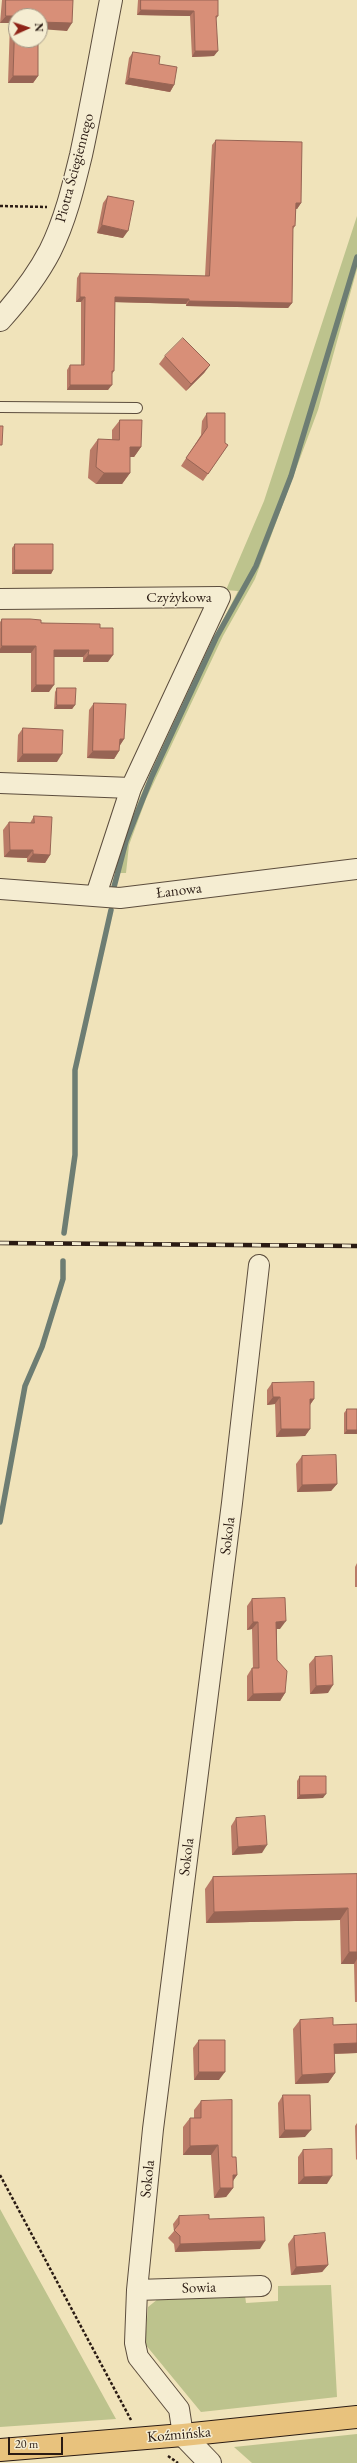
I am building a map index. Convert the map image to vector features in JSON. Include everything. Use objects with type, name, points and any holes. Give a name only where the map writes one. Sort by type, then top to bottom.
[{"type":"main road","name":"Koźmińska","points":[[0,2450],[183,2436],[357,2417]]},
{"type":"street","name":"Piotra Ściegiennego","points":[[0,320],[29,286],[50,251],[67,207],[89,118],[111,0]]},
{"type":"street","name":"Czyżykowa","points":[[0,599],[220,598],[131,788],[96,896]]},
{"type":"street","points":[[0,783],[131,788]]},
{"type":"street","name":"Łanowa","points":[[0,889],[120,898],[357,869]]},
{"type":"street","name":"Sokola","points":[[183,2436],[179,2409],[138,2357],[135,2343],[137,2290],[153,2129],[232,1503],[259,1265]]},
{"type":"street","name":"Sowia","points":[[137,2290],[261,2286]]},
{"type":"street","points":[[183,2436],[210,2463]]},
{"type":"lane","points":[[0,407],[137,408]]},
{"type":"path","points":[[0,206],[67,207]]},
{"type":"path","points":[[0,2175],[133,2424]]},
{"type":"green space","points":[[357,216],[357,269],[318,410],[255,579],[223,636],[146,799],[129,845],[126,873],[114,873],[133,816],[164,742],[238,591],[226,590],[264,501]]},
{"type":"green space","points":[[0,2209],[116,2419],[0,2427]]},
{"type":"green space","points":[[331,2285],[337,2397],[201,2412],[145,2344],[148,2307],[158,2299],[245,2295],[246,2303],[278,2301],[278,2286]]},
{"type":"green space","points":[[357,2434],[357,2463],[252,2463],[234,2447]]},
{"type":"building","points":[[6,0],[73,0],[72,23],[48,22],[48,8],[8,8],[8,16],[6,16]]},
{"type":"building","points":[[141,0],[218,0],[218,16],[216,16],[218,51],[195,51],[194,11],[141,10]]},
{"type":"building","points":[[14,48],[38,48],[38,76],[13,76]]},
{"type":"building","points":[[133,52],[160,56],[159,64],[177,67],[174,85],[129,78]]},
{"type":"building","points":[[216,140],[302,142],[301,203],[296,203],[295,226],[293,226],[292,303],[189,301],[189,299],[115,297],[114,371],[112,371],[112,385],[70,385],[70,365],[84,365],[85,297],[80,297],[80,273],[209,276]]},
{"type":"building","points":[[108,196],[134,201],[128,231],[102,225]]},
{"type":"building","points":[[183,338],[210,365],[191,384],[165,356]]},
{"type":"building","points":[[207,413],[225,413],[225,443],[228,445],[208,474],[186,458],[207,428]]},
{"type":"building","points":[[120,420],[142,420],[141,447],[130,447],[130,473],[104,473],[96,467],[98,439],[119,440]]},
{"type":"building","points":[[0,426],[3,426],[2,445],[0,445]]},
{"type":"building","points":[[15,544],[53,544],[53,570],[15,570]]},
{"type":"building","points":[[2,619],[41,620],[41,623],[100,624],[100,628],[113,628],[113,655],[88,655],[89,650],[54,650],[54,685],[36,685],[36,646],[2,646]]},
{"type":"building","points":[[57,688],[76,688],[75,705],[57,705]]},
{"type":"building","points":[[94,703],[126,704],[124,739],[120,739],[119,751],[93,751]]},
{"type":"building","points":[[23,728],[63,730],[62,754],[23,754]]},
{"type":"building","points":[[34,816],[52,817],[50,855],[33,854],[33,850],[10,850],[9,822],[34,823]]},
{"type":"building","points":[[314,1382],[314,1399],[310,1399],[310,1429],[281,1429],[280,1397],[273,1397],[272,1383]]},
{"type":"building","points":[[347,1409],[357,1409],[357,1430],[347,1430]]},
{"type":"building","points":[[336,1455],[337,1484],[302,1485],[302,1456]]},
{"type":"building","points":[[285,1598],[286,1621],[276,1622],[277,1660],[287,1671],[285,1693],[253,1694],[252,1668],[259,1668],[258,1622],[253,1622],[252,1599]]},
{"type":"building","points":[[332,1656],[333,1685],[316,1686],[315,1657]]},
{"type":"building","points":[[300,1776],[326,1776],[326,1794],[300,1795]]},
{"type":"building","points":[[265,1816],[267,1845],[238,1847],[236,1818]]},
{"type":"building","points":[[357,1874],[357,1952],[349,1952],[348,1908],[214,1912],[213,1877]]},
{"type":"building","points":[[333,2018],[333,2025],[357,2024],[357,2043],[334,2044],[335,2073],[302,2075],[300,2020]]},
{"type":"building","points":[[199,2040],[225,2040],[225,2072],[199,2072]]},
{"type":"building","points":[[283,2095],[310,2095],[311,2130],[285,2130]]},
{"type":"building","points":[[232,2100],[232,2157],[236,2157],[237,2175],[233,2175],[233,2188],[220,2188],[218,2145],[190,2146],[190,2118],[201,2118],[201,2101]]},
{"type":"building","points":[[332,2149],[332,2176],[304,2177],[303,2150]]},
{"type":"building","points":[[209,2215],[209,2219],[264,2217],[265,2241],[180,2244],[180,2236],[174,2230],[179,2224],[179,2216]]},
{"type":"building","points":[[325,2233],[328,2265],[296,2267],[294,2236]]},
{"type":"waterway","points":[[114,887],[126,841],[152,776],[216,638],[256,566],[291,476],[357,257]]},
{"type":"waterway","points":[[64,1233],[75,1155],[75,1070],[111,910]]},
{"type":"waterway","points":[[0,1522],[25,1386],[42,1347],[63,1279],[63,1261]]},
{"type":"railway","points":[[0,1243],[357,1246]]}]
